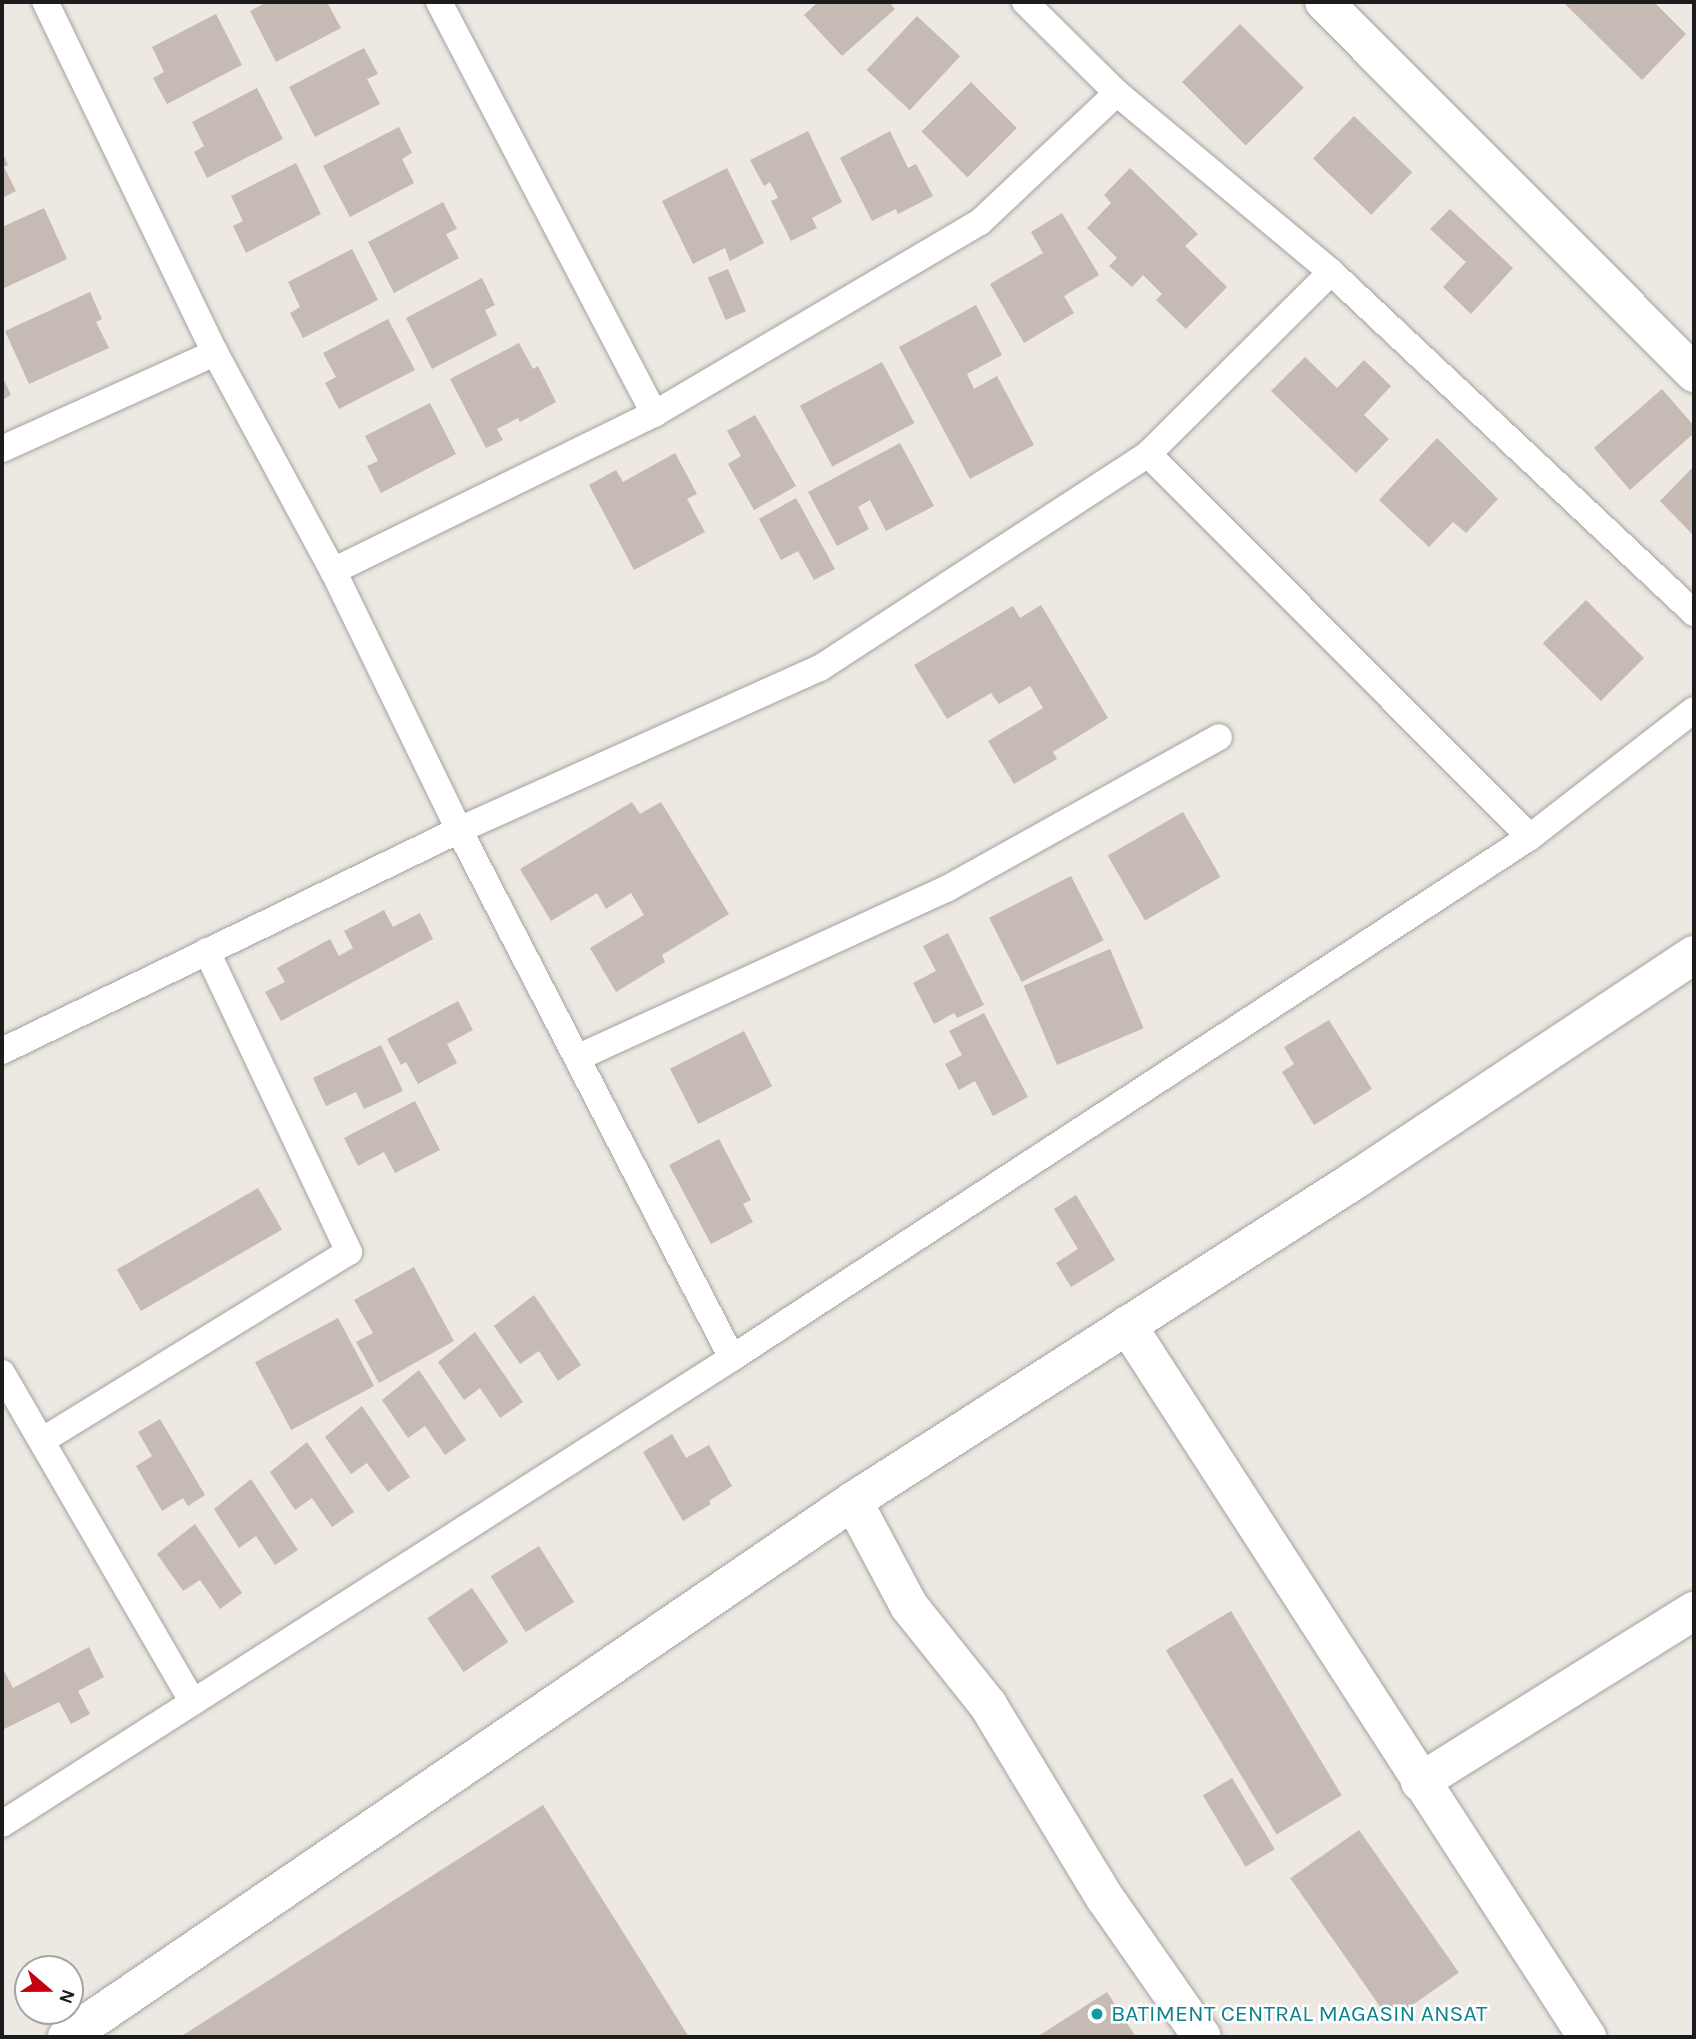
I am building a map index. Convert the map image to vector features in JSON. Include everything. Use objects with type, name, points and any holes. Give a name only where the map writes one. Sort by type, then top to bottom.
[{"type":"street","points":[[1335,5],[1692,365]]},
{"type":"street","points":[[67,2037],[853,1501],[1358,1178],[1694,955]]},
{"type":"street","points":[[1127,1325],[1587,2037]]},
{"type":"street","points":[[853,1501],[909,1605],[988,1705],[1105,1898],[1202,2037]]},
{"type":"street","points":[[1420,1782],[1694,1611]]},
{"type":"lane","points":[[44,2],[215,353],[333,571],[459,830],[579,1057],[732,1358]]},
{"type":"lane","points":[[439,2],[654,414]]},
{"type":"lane","points":[[1025,2],[1117,93],[1331,272],[1694,613]]},
{"type":"lane","points":[[333,571],[654,414],[980,222],[1117,93]]},
{"type":"lane","points":[[2,1051],[459,830],[820,668],[1149,454],[1331,272]]},
{"type":"lane","points":[[2,449],[215,353]]},
{"type":"lane","points":[[1149,454],[1530,837]]},
{"type":"lane","points":[[2,1824],[732,1358],[1530,837],[1694,710]]},
{"type":"lane","points":[[579,1057],[948,888],[1219,737]]},
{"type":"lane","points":[[43,1440],[349,1252],[207,951]]},
{"type":"lane","points":[[2,1373],[192,1701]]},
{"type":"building","points":[[267,2],[331,2],[328,4],[341,28],[276,62],[250,11]]},
{"type":"building","points":[[818,2],[889,2],[895,9],[842,56],[804,15]]},
{"type":"building","points":[[1563,2],[1654,2],[1686,34],[1642,80]]},
{"type":"building","points":[[216,14],[242,65],[167,104],[153,78],[164,72],[152,47]]},
{"type":"building","points":[[917,16],[960,56],[910,110],[867,70]]},
{"type":"building","points":[[1240,24],[1304,88],[1246,146],[1182,82]]},
{"type":"building","points":[[364,48],[378,74],[367,79],[380,104],[315,137],[289,87]]},
{"type":"building","points":[[971,82],[1017,128],[967,177],[922,131]]},
{"type":"building","points":[[257,88],[283,139],[207,178],[194,152],[204,146],[192,122]]},
{"type":"building","points":[[1354,116],[1412,172],[1371,215],[1313,158]]},
{"type":"building","points":[[399,127],[412,153],[402,159],[414,183],[350,217],[323,166]]},
{"type":"building","points":[[808,131],[842,202],[812,218],[817,228],[791,241],[771,201],[778,198],[770,182],[764,186],[750,160]]},
{"type":"building","points":[[890,131],[908,168],[916,164],[933,196],[898,214],[896,209],[872,221],[840,158]]},
{"type":"building","points":[[2,152],[8,165],[4,167],[16,191],[2,198]]},
{"type":"building","points":[[296,163],[321,214],[246,253],[233,226],[243,221],[231,196]]},
{"type":"building","points":[[727,168],[764,243],[730,261],[725,248],[693,264],[662,201]]},
{"type":"building","points":[[1130,168],[1198,234],[1185,246],[1227,287],[1186,329],[1156,300],[1162,294],[1143,275],[1132,287],[1109,266],[1117,258],[1087,228],[1111,203],[1104,195]]},
{"type":"building","points":[[443,202],[457,229],[446,234],[459,258],[394,293],[368,242]]},
{"type":"building","points":[[44,208],[67,259],[2,289],[2,227]]},
{"type":"building","points":[[1450,209],[1513,268],[1471,314],[1443,287],[1466,262],[1430,229]]},
{"type":"building","points":[[1062,213],[1099,275],[1064,296],[1074,313],[1024,343],[990,284],[1043,253],[1031,232]]},
{"type":"building","points":[[352,249],[378,300],[303,338],[290,313],[300,307],[288,282]]},
{"type":"building","points":[[728,269],[746,311],[726,320],[708,278]]},
{"type":"building","points":[[482,278],[495,305],[485,310],[497,335],[432,369],[406,318]]},
{"type":"building","points":[[90,292],[102,319],[96,322],[109,348],[29,384],[5,331]]},
{"type":"building","points":[[976,305],[1002,355],[967,374],[974,389],[997,376],[1034,445],[970,479],[899,347]]},
{"type":"building","points":[[388,319],[415,370],[339,409],[325,383],[336,377],[323,353]]},
{"type":"building","points":[[519,343],[533,369],[538,366],[556,402],[520,422],[518,418],[497,429],[503,440],[486,448],[450,379]]},
{"type":"building","points":[[1305,357],[1337,388],[1364,360],[1391,386],[1364,415],[1389,439],[1356,473],[1271,391]]},
{"type":"building","points":[[882,362],[914,423],[832,467],[800,406]]},
{"type":"building","points":[[2,376],[11,395],[2,400]]},
{"type":"building","points":[[1662,389],[1694,426],[1694,433],[1630,490],[1594,448]]},
{"type":"building","points":[[430,403],[456,454],[381,493],[367,466],[378,461],[365,436]]},
{"type":"building","points":[[755,415],[796,486],[754,510],[728,464],[741,456],[727,431]]},
{"type":"building","points":[[1437,438],[1498,499],[1466,533],[1453,522],[1429,547],[1379,500]]},
{"type":"building","points":[[900,443],[934,506],[886,531],[870,500],[858,507],[869,529],[837,546],[808,492]]},
{"type":"building","points":[[675,453],[697,494],[687,499],[705,532],[634,570],[589,485],[616,470],[623,482]]},
{"type":"building","points":[[1694,466],[1694,536],[1660,501]]},
{"type":"building","points":[[796,498],[835,569],[814,580],[798,551],[781,560],[759,519]]},
{"type":"building","points":[[1586,600],[1644,658],[1601,701],[1543,643]]},
{"type":"building","points":[[1041,605],[1108,718],[1053,752],[1057,759],[1014,784],[988,741],[1043,708],[1030,686],[999,704],[991,693],[947,719],[914,665],[1013,606],[1020,618]]},
{"type":"building","points":[[632,802],[640,814],[661,802],[729,914],[662,955],[665,962],[616,992],[590,948],[644,915],[631,893],[606,909],[597,893],[551,921],[520,869]]},
{"type":"building","points":[[1183,812],[1220,877],[1145,920],[1108,856]]},
{"type":"building","points":[[1071,876],[1104,940],[1022,982],[989,918]]},
{"type":"building","points":[[384,910],[393,927],[420,913],[433,939],[281,1021],[265,992],[285,982],[277,968],[330,939],[339,956],[353,948],[344,931]]},
{"type":"building","points":[[948,933],[984,1005],[957,1018],[954,1013],[934,1024],[913,983],[936,971],[923,946]]},
{"type":"building","points":[[1110,949],[1144,1028],[1057,1065],[1023,986]]},
{"type":"building","points":[[458,1001],[473,1030],[447,1044],[457,1063],[418,1084],[406,1062],[401,1065],[387,1039]]},
{"type":"building","points":[[984,1013],[1028,1097],[993,1116],[975,1081],[959,1090],[945,1064],[962,1055],[949,1031]]},
{"type":"building","points":[[1329,1020],[1372,1089],[1314,1125],[1282,1072],[1294,1064],[1284,1047]]},
{"type":"building","points":[[744,1031],[772,1086],[698,1124],[670,1069]]},
{"type":"building","points":[[381,1045],[403,1091],[364,1109],[356,1092],[326,1106],[313,1078]]},
{"type":"building","points":[[415,1101],[440,1150],[395,1173],[384,1152],[358,1166],[344,1138]]},
{"type":"building","points":[[719,1139],[751,1200],[743,1204],[753,1222],[711,1244],[669,1165]]},
{"type":"building","points":[[258,1188],[282,1230],[141,1311],[117,1270]]},
{"type":"building","points":[[1076,1195],[1115,1260],[1071,1287],[1056,1263],[1078,1249],[1054,1209]]},
{"type":"building","points":[[414,1267],[454,1341],[379,1383],[356,1342],[373,1333],[354,1300]]},
{"type":"building","points":[[534,1295],[581,1365],[558,1381],[539,1351],[520,1364],[494,1326]]},
{"type":"building","points":[[338,1318],[374,1386],[291,1430],[255,1362]]},
{"type":"building","points":[[475,1332],[523,1402],[500,1418],[480,1388],[464,1400],[438,1362]]},
{"type":"building","points":[[419,1370],[466,1440],[445,1455],[425,1426],[408,1438],[382,1400]]},
{"type":"building","points":[[362,1406],[410,1477],[388,1492],[367,1463],[351,1474],[325,1437]]},
{"type":"building","points":[[160,1419],[205,1495],[188,1506],[183,1498],[162,1511],[136,1466],[152,1456],[138,1432]]},
{"type":"building","points":[[672,1434],[686,1458],[709,1445],[732,1486],[709,1501],[711,1504],[683,1521],[643,1452]]},
{"type":"building","points":[[307,1442],[354,1512],[332,1527],[312,1498],[295,1510],[270,1472]]},
{"type":"building","points":[[251,1479],[298,1550],[275,1565],[256,1536],[239,1548],[214,1509]]},
{"type":"building","points":[[195,1524],[242,1593],[220,1609],[200,1580],[183,1591],[157,1554]]},
{"type":"building","points":[[539,1546],[574,1602],[526,1632],[491,1576]]},
{"type":"building","points":[[472,1588],[508,1642],[464,1672],[427,1618]]},
{"type":"building","points":[[1231,1611],[1342,1795],[1277,1834],[1166,1650]]},
{"type":"building","points":[[89,1647],[104,1677],[78,1691],[90,1714],[71,1724],[59,1702],[2,1730],[2,1667],[13,1688]]},
{"type":"building","points":[[1232,1778],[1275,1849],[1246,1867],[1203,1796]]},
{"type":"building","points":[[543,1805],[689,2037],[180,2037]]},
{"type":"building","points":[[1359,1830],[1459,1973],[1390,2021],[1290,1878]]},
{"type":"building","name":"BATIMENT CENTRAL MAGASIN ANSAT","points":[[1107,1992],[1136,2037],[1037,2037]]},
{"type":"place","name":"BATIMENT CENTRAL MAGASIN ANSAT","points":[[1097,2014]]}]
